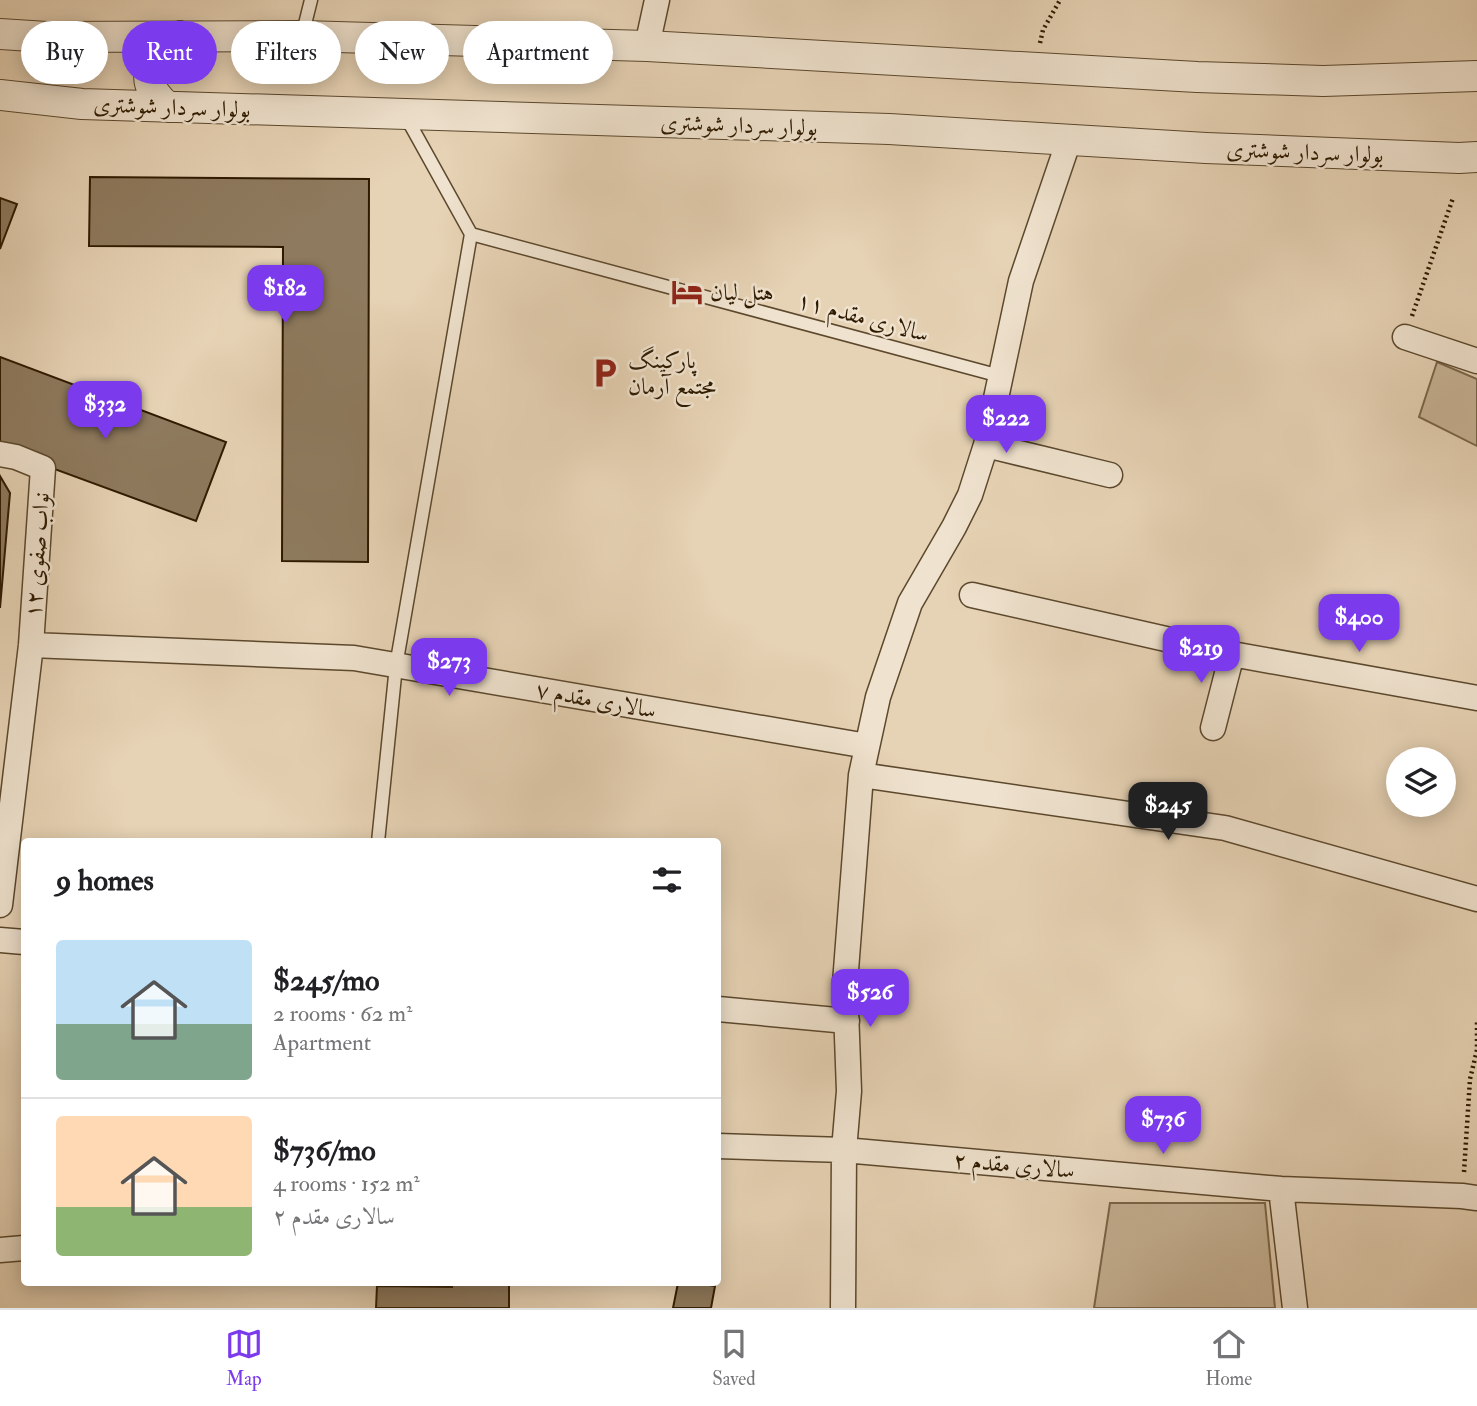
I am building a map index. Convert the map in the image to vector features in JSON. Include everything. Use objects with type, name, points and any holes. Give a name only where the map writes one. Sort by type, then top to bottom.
[{"type":"street","points":[[647,46],[657,0]]},
{"type":"street","points":[[0,34],[122,36]]},
{"type":"street","points":[[341,37],[647,46],[1197,77],[1323,80],[1477,76]]},
{"type":"street","points":[[150,84],[153,93],[169,107]]},
{"type":"street","name":"بولوار سردار شوشتری","points":[[0,95],[82,104],[889,129],[1206,148],[1477,157]]},
{"type":"street","points":[[843,1308],[844,1150],[849,1091],[845,983],[862,775],[867,746],[878,697],[910,603],[970,495],[986,445],[1021,281],[1069,140]]},
{"type":"street","points":[[1405,337],[1477,361]]},
{"type":"street","points":[[986,445],[1110,475]]},
{"type":"street","name":"نواب صفوی ۱۲","points":[[0,454],[16,457],[43,468],[31,645]]},
{"type":"street","points":[[972,595],[1232,654],[1477,698]]},
{"type":"street","points":[[0,905],[31,645]]},
{"type":"street","name":"سالاری مقدم ۷","points":[[31,645],[354,658],[867,746]]},
{"type":"street","points":[[1213,728],[1232,654]]},
{"type":"street","points":[[862,775],[1225,828],[1477,898]]},
{"type":"street","points":[[0,940],[21,942]]},
{"type":"street","points":[[721,1009],[847,1021]]},
{"type":"street","name":"سالاری مقدم ۲","points":[[721,1146],[844,1150],[1281,1189],[1469,1197]]},
{"type":"street","points":[[1281,1189],[1295,1308]]},
{"type":"street","points":[[0,1250],[21,1248]]},
{"type":"lane","points":[[306,21],[311,0]]},
{"type":"lane","points":[[378,838],[396,666],[471,234],[405,114]]},
{"type":"lane","name":"سالاری مقدم ۱۱","points":[[471,234],[1000,376]]},
{"type":"path","points":[[1036,68],[1043,30],[1060,0]]},
{"type":"path","points":[[1405,337],[1453,198]]},
{"type":"path","points":[[1469,1197],[1471,1079],[1477,1050],[1477,1020]]},
{"type":"shaded area","points":[[1437,362],[1477,379],[1477,446],[1419,417]]},
{"type":"shaded area","points":[[1110,1203],[1265,1203],[1275,1308],[1094,1308]]},
{"type":"building","points":[[90,177],[369,179],[368,562],[282,561],[283,247],[89,246]]},
{"type":"building","points":[[0,198],[17,204],[0,249]]},
{"type":"building","points":[[0,357],[226,442],[196,521],[0,449]]},
{"type":"building","points":[[0,476],[10,493],[0,608]]},
{"type":"building","points":[[377,1286],[509,1286],[509,1308],[376,1308]]},
{"type":"building","points":[[677,1286],[715,1286],[711,1308],[673,1308]]},
{"type":"place","name":"هتل لیان","points":[[687,292]]},
{"type":"place","name":"پارکینگ مجتمع آرمان","points":[[605,373]]}]
